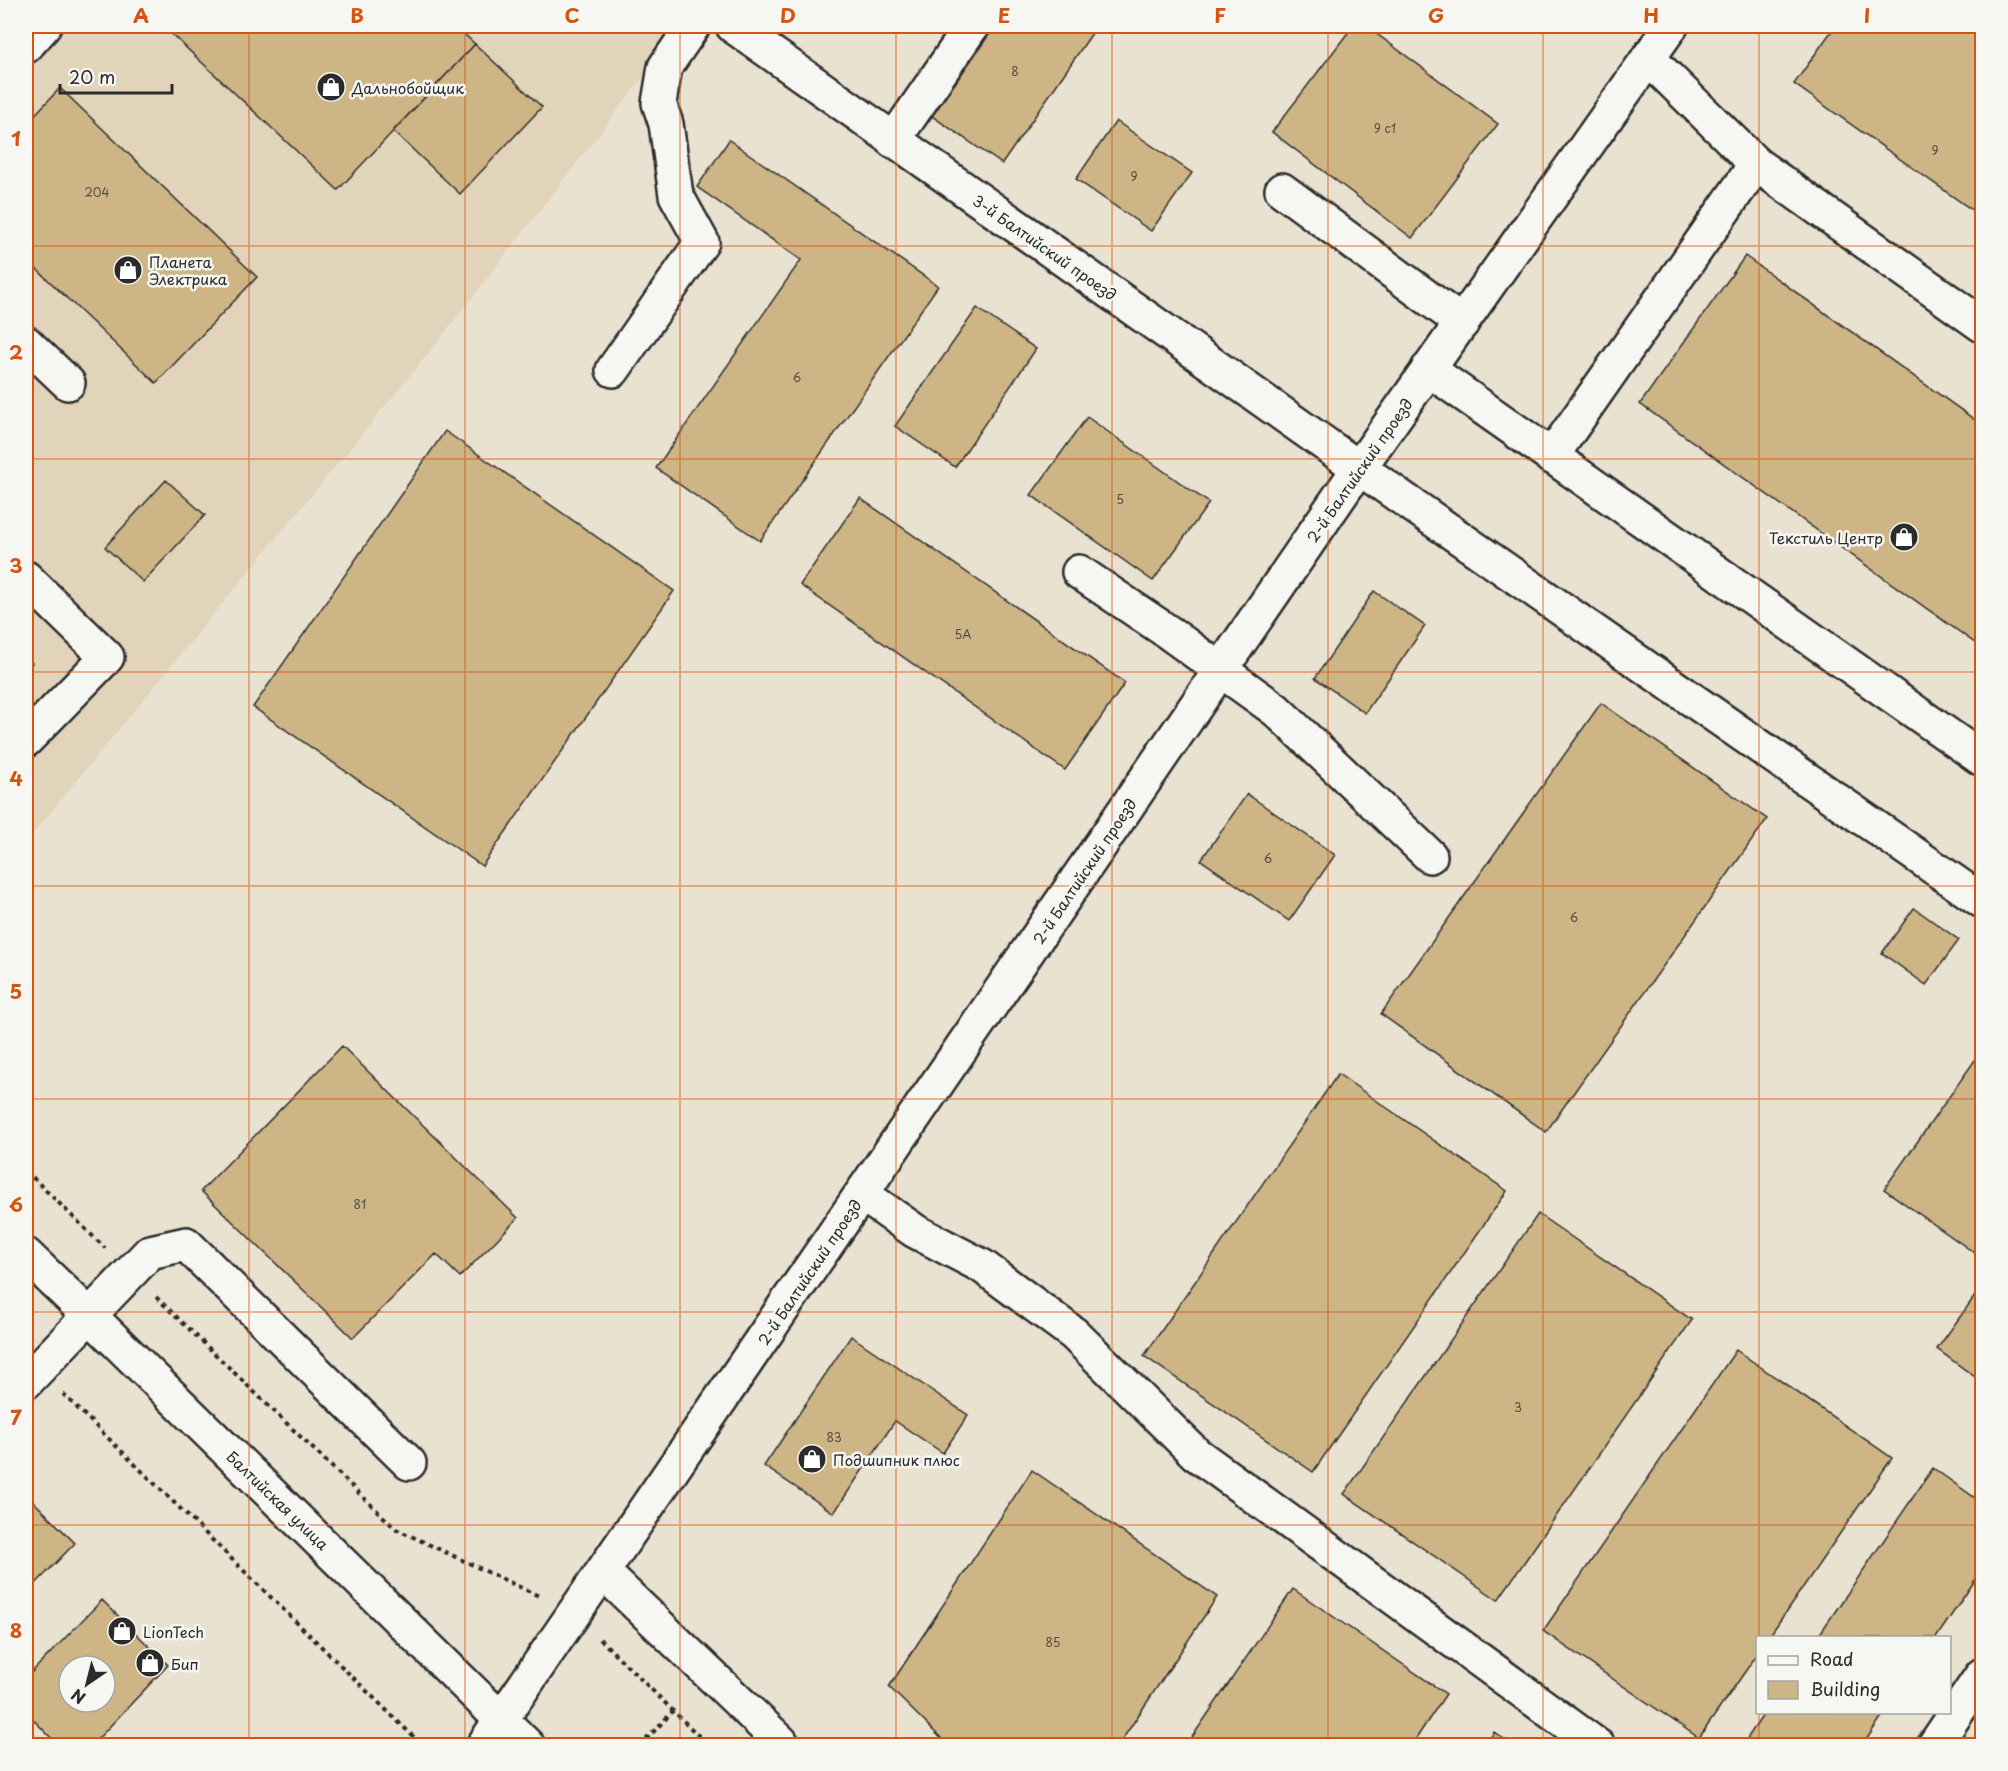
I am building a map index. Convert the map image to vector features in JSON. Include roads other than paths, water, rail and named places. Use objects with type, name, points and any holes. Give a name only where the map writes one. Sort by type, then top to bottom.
[{"type":"street","points":[[26,46],[44,26]]},
{"type":"street","points":[[613,370],[702,242],[676,195],[666,124],[659,103],[665,67],[693,26]]},
{"type":"street","name":"3-й Балтийский проезд","points":[[733,26],[1359,468],[1983,901]]},
{"type":"street","points":[[893,141],[972,26]]},
{"type":"street","name":"2-й Балтийский проезд","points":[[483,1746],[1359,468],[1671,26]]},
{"type":"street","points":[[1648,58],[1756,164],[1983,324]]},
{"type":"street","points":[[1551,457],[1756,164]]},
{"type":"street","points":[[1282,190],[1462,323]]},
{"type":"street","points":[[26,343],[68,383]]},
{"type":"street","points":[[1428,369],[1983,759]]},
{"type":"street","points":[[1079,572],[1276,710],[1430,856]]},
{"type":"street","points":[[26,578],[107,657],[26,740]]},
{"type":"street","points":[[862,1194],[915,1231],[982,1266],[1074,1334],[1196,1454],[1598,1746]]},
{"type":"street","points":[[32,1375],[150,1252],[186,1244],[409,1463]]},
{"type":"street","name":"Балтийская улица","points":[[26,1255],[528,1746]]},
{"type":"street","points":[[603,1572],[781,1742]]},
{"type":"street","points":[[1934,1746],[1983,1675]]},
{"type":"place","name":"Дальнобойщик","points":[[331,87]]},
{"type":"place","name":"Планета Электрика","points":[[128,270]]},
{"type":"place","name":"Текстиль Центр","points":[[1904,537]]},
{"type":"place","name":"Подшипник плюс","points":[[812,1459]]},
{"type":"place","name":"LionTech","points":[[122,1631]]},
{"type":"place","name":"Бип","points":[[150,1663]]}]
